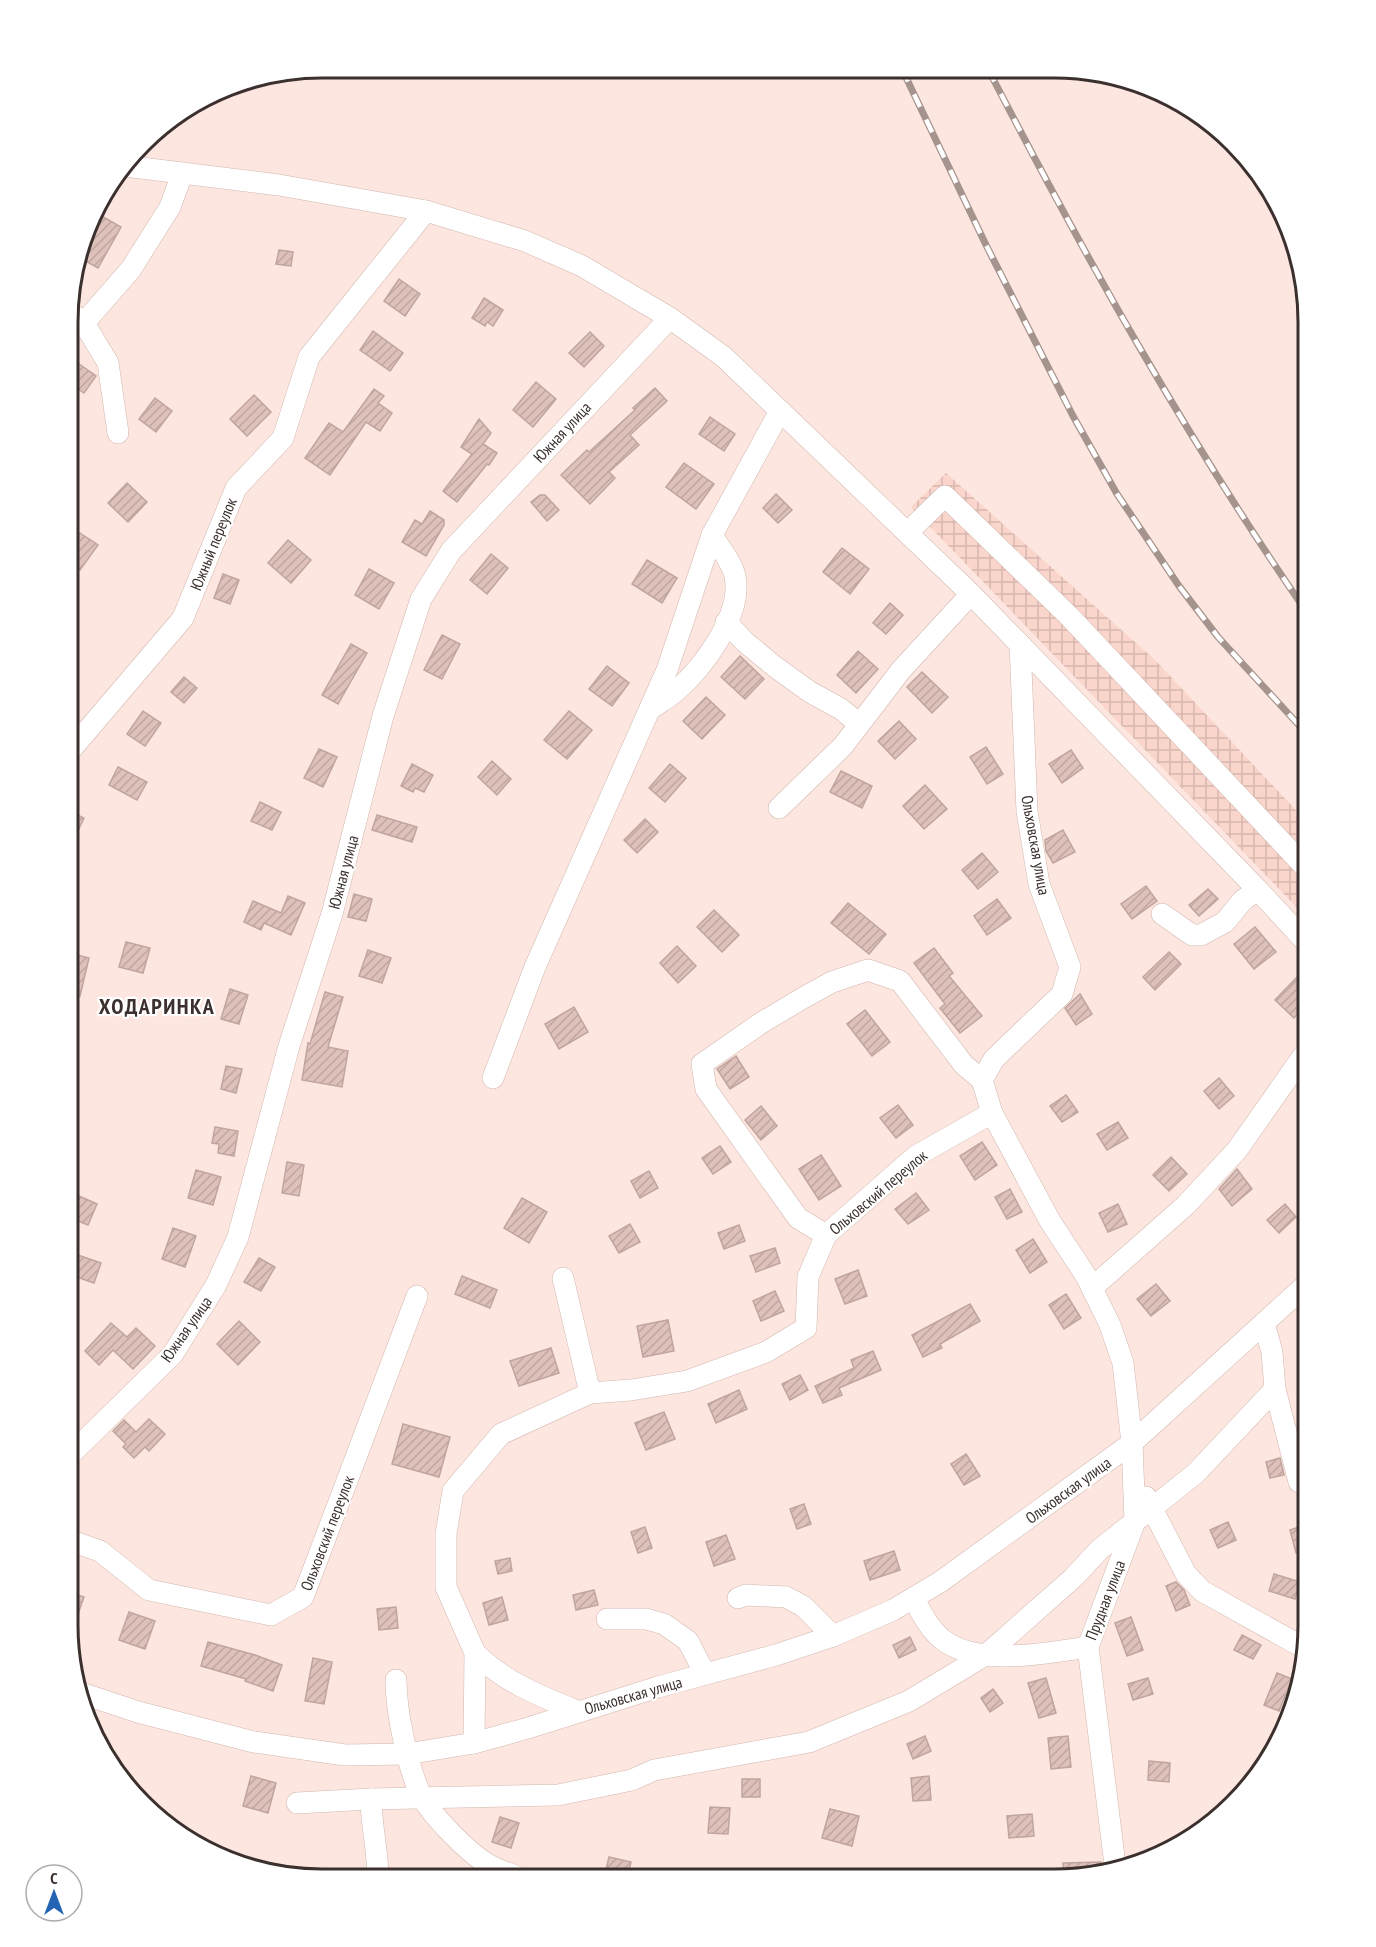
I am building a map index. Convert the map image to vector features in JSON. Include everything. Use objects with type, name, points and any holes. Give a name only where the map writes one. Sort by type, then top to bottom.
[{"type":"street","points":[[133,167],[303,188],[426,211],[544,249],[582,266],[670,318],[724,357],[908,532],[1020,644],[1298,933]]},
{"type":"street","points":[[78,316],[131,269],[170,207],[182,174]]},
{"type":"street","name":"Южный переулок","points":[[78,741],[183,618],[236,488],[283,438],[309,357],[426,211]]},
{"type":"street","name":"Южная улица","points":[[78,1447],[173,1354],[216,1285],[238,1237],[289,1046],[332,914],[383,716],[422,599],[451,551],[670,318]]},
{"type":"street","points":[[78,319],[108,363],[118,433]]},
{"type":"street","points":[[493,1078],[535,968],[652,708],[712,535],[780,411]]},
{"type":"street","points":[[908,532],[945,496],[1069,616],[1298,859]]},
{"type":"street","points":[[652,708],[675,692],[712,651],[734,611],[735,574],[712,535]]},
{"type":"street","points":[[779,808],[843,746],[901,670],[971,594]]},
{"type":"street","points":[[726,622],[745,642],[774,666],[810,692],[841,709],[859,724]]},
{"type":"street","name":"Ольховская улица","points":[[982,1080],[994,1059],[1062,994],[1070,967],[1039,884],[1027,811],[1020,644]]},
{"type":"street","points":[[1162,914],[1192,935],[1201,935],[1225,922],[1243,900],[1258,890]]},
{"type":"street","points":[[826,1235],[798,1218],[757,1162],[706,1089],[702,1064],[761,1023],[832,982],[868,970],[900,981],[964,1065],[982,1080],[992,1113],[1050,1221],[1092,1288],[1110,1324],[1123,1363],[1132,1443]]},
{"type":"street","points":[[1092,1288],[1186,1205],[1236,1150],[1298,1063]]},
{"type":"street","name":"Ольховский переулок","points":[[474,1743],[475,1653],[446,1587],[446,1534],[453,1491],[501,1434],[590,1393],[631,1390],[687,1381],[766,1352],[806,1328],[808,1277],[826,1235],[916,1156],[992,1113]]},
{"type":"street","points":[[563,1278],[590,1393]]},
{"type":"street","name":"Ольховская улица","points":[[88,1696],[138,1712],[254,1742],[345,1755],[407,1754],[474,1743],[577,1711],[776,1655],[833,1636],[893,1610],[914,1598],[988,1548],[1132,1443],[1298,1292]]},
{"type":"street","name":"Ольховский переулок","points":[[78,1543],[100,1551],[149,1590],[271,1615],[303,1597],[417,1296]]},
{"type":"street","points":[[1264,1323],[1272,1352],[1275,1389],[1298,1478]]},
{"type":"street","points":[[297,1803],[422,1797],[558,1795],[632,1780],[654,1770],[809,1742],[909,1701],[987,1654],[1073,1578],[1100,1549],[1196,1473],[1275,1389]]},
{"type":"street","name":"Прудная улица","points":[[1115,1861],[1088,1647],[1146,1512],[1133,1476],[1132,1443]]},
{"type":"street","points":[[1146,1512],[1186,1574],[1202,1591],[1297,1644]]},
{"type":"street","points":[[738,1598],[747,1595],[786,1597],[803,1606],[833,1636]]},
{"type":"street","points":[[914,1598],[919,1609],[940,1638],[956,1648],[987,1654],[1035,1654],[1088,1647]]},
{"type":"street","points":[[606,1618],[646,1618],[664,1624],[688,1641],[705,1674]]},
{"type":"street","points":[[475,1653],[489,1667],[526,1690],[577,1711]]},
{"type":"street","points":[[396,1680],[396,1698],[407,1754],[422,1797],[454,1837],[487,1864],[499,1869]]},
{"type":"street","points":[[371,1799],[371,1825],[378,1869]]},
{"type":"shaded area","points":[[946,473],[1155,660],[1298,812],[1298,909],[911,507]]},
{"type":"building","points":[[102,216],[121,227],[98,268],[86,261]]},
{"type":"building","points":[[279,250],[293,252],[291,266],[276,264]]},
{"type":"building","points":[[399,279],[420,294],[405,316],[384,301]]},
{"type":"building","points":[[484,298],[503,310],[493,326],[487,322],[485,326],[472,318]]},
{"type":"building","points":[[373,331],[403,353],[390,371],[360,350]]},
{"type":"building","points":[[590,332],[604,346],[584,367],[569,353]]},
{"type":"building","points":[[78,363],[96,376],[84,393],[78,389]]},
{"type":"building","points":[[536,382],[556,399],[533,427],[513,410]]},
{"type":"building","points":[[655,388],[667,401],[630,435],[639,445],[609,472],[615,478],[590,504],[561,475],[635,410],[633,408]]},
{"type":"building","points":[[374,389],[384,396],[378,403],[392,413],[380,431],[366,422],[330,475],[305,458],[329,423],[343,432]]},
{"type":"building","points":[[254,395],[271,412],[247,436],[230,419]]},
{"type":"building","points":[[155,398],[172,411],[156,432],[139,419]]},
{"type":"building","points":[[710,417],[735,434],[724,451],[699,434]]},
{"type":"building","points":[[479,419],[491,433],[483,444],[497,453],[457,502],[443,491],[472,454],[461,447]]},
{"type":"building","points":[[684,463],[714,484],[696,509],[666,487]]},
{"type":"building","points":[[127,483],[147,502],[128,522],[108,503]]},
{"type":"building","points":[[776,494],[792,510],[778,523],[763,508]]},
{"type":"building","points":[[540,495],[545,495],[559,510],[547,521],[531,502]]},
{"type":"building","points":[[430,511],[444,520],[444,525],[426,556],[402,542],[415,520],[422,524]]},
{"type":"building","points":[[80,533],[98,545],[80,570],[78,569],[78,536]]},
{"type":"building","points":[[288,540],[311,560],[291,583],[268,563]]},
{"type":"building","points":[[842,548],[869,569],[850,594],[823,572]]},
{"type":"building","points":[[491,554],[508,568],[487,594],[470,580]]},
{"type":"building","points":[[647,560],[677,578],[662,603],[632,584]]},
{"type":"building","points":[[369,569],[394,583],[379,609],[355,595]]},
{"type":"building","points":[[223,574],[239,580],[230,604],[214,598]]},
{"type":"building","points":[[890,603],[903,615],[886,634],[873,623]]},
{"type":"building","points":[[442,635],[460,644],[442,679],[424,670]]},
{"type":"building","points":[[351,644],[367,653],[338,704],[322,695]]},
{"type":"building","points":[[858,651],[878,669],[856,693],[837,675]]},
{"type":"building","points":[[740,656],[764,679],[745,699],[721,677]]},
{"type":"building","points":[[607,666],[629,683],[612,706],[589,689]]},
{"type":"building","points":[[922,672],[948,697],[932,713],[907,687]]},
{"type":"building","points":[[184,677],[197,688],[184,703],[171,692]]},
{"type":"building","points":[[706,697],[725,715],[702,739],[683,721]]},
{"type":"building","points":[[143,711],[161,723],[145,746],[127,734]]},
{"type":"building","points":[[569,711],[592,730],[567,759],[544,740]]},
{"type":"building","points":[[899,721],[916,739],[895,759],[878,741]]},
{"type":"building","points":[[986,747],[1003,774],[987,784],[970,757]]},
{"type":"building","points":[[319,749],[337,757],[323,787],[304,778]]},
{"type":"building","points":[[1071,750],[1083,768],[1062,783],[1049,764]]},
{"type":"building","points":[[492,761],[511,779],[497,795],[478,777]]},
{"type":"building","points":[[412,764],[433,775],[424,792],[415,788],[413,792],[401,786]]},
{"type":"building","points":[[670,764],[686,778],[665,802],[649,788]]},
{"type":"building","points":[[118,767],[147,782],[137,800],[109,785]]},
{"type":"building","points":[[841,771],[872,786],[862,808],[830,792]]},
{"type":"building","points":[[925,785],[947,809],[924,829],[903,806]]},
{"type":"building","points":[[260,802],[281,812],[272,830],[251,821]]},
{"type":"building","points":[[78,815],[84,818],[78,830]]},
{"type":"building","points":[[377,815],[417,827],[412,842],[372,830]]},
{"type":"building","points":[[645,819],[658,832],[637,853],[624,840]]},
{"type":"building","points":[[1063,830],[1075,852],[1053,863],[1046,851],[1045,840]]},
{"type":"building","points":[[982,853],[998,872],[978,889],[962,870]]},
{"type":"building","points":[[1146,886],[1157,901],[1132,919],[1121,904]]},
{"type":"building","points":[[1208,889],[1218,899],[1199,916],[1189,905]]},
{"type":"building","points":[[354,894],[372,899],[366,921],[348,917]]},
{"type":"building","points":[[288,896],[305,903],[291,935],[264,923],[261,930],[244,922],[253,901],[281,913]]},
{"type":"building","points":[[997,899],[1011,918],[987,935],[974,916]]},
{"type":"building","points":[[848,903],[886,934],[869,954],[831,923]]},
{"type":"building","points":[[714,910],[739,935],[722,952],[697,927]]},
{"type":"building","points":[[1255,927],[1276,952],[1254,969],[1234,944]]},
{"type":"building","points":[[126,942],[150,948],[143,973],[119,967]]},
{"type":"building","points":[[677,946],[696,966],[678,983],[660,963]]},
{"type":"building","points":[[934,948],[953,973],[949,976],[982,1016],[960,1033],[940,1008],[945,1004],[914,963]]},
{"type":"building","points":[[368,950],[391,958],[382,983],[359,976]]},
{"type":"building","points":[[1169,952],[1181,964],[1155,990],[1143,977]]},
{"type":"building","points":[[78,955],[89,958],[80,996],[78,995]]},
{"type":"building","points":[[1298,978],[1298,1014],[1294,1018],[1275,1000]]},
{"type":"building","points":[[230,989],[248,995],[239,1024],[221,1019]]},
{"type":"building","points":[[325,992],[343,997],[328,1047],[348,1051],[342,1087],[302,1080],[308,1043],[310,1044]]},
{"type":"building","points":[[1080,994],[1092,1014],[1076,1025],[1065,1008]]},
{"type":"building","points":[[574,1007],[588,1032],[559,1049],[545,1024]]},
{"type":"building","points":[[865,1010],[890,1042],[872,1056],[847,1024]]},
{"type":"building","points":[[736,1056],[749,1077],[730,1089],[717,1069]]},
{"type":"building","points":[[226,1066],[242,1069],[236,1093],[221,1089]]},
{"type":"building","points":[[1219,1078],[1234,1096],[1219,1109],[1204,1091]]},
{"type":"building","points":[[1066,1095],[1078,1112],[1062,1122],[1050,1106]]},
{"type":"building","points":[[898,1105],[913,1125],[896,1138],[880,1118]]},
{"type":"building","points":[[761,1106],[777,1126],[761,1140],[745,1120]]},
{"type":"building","points":[[1118,1122],[1128,1138],[1107,1150],[1097,1134]]},
{"type":"building","points":[[215,1127],[238,1131],[234,1156],[218,1153],[219,1144],[212,1143]]},
{"type":"building","points":[[982,1142],[997,1165],[975,1180],[960,1156]]},
{"type":"building","points":[[720,1146],[731,1162],[713,1174],[702,1158]]},
{"type":"building","points":[[821,1155],[841,1186],[819,1200],[799,1169]]},
{"type":"building","points":[[1171,1157],[1187,1174],[1169,1191],[1153,1175]]},
{"type":"building","points":[[287,1162],[304,1165],[299,1196],[282,1193]]},
{"type":"building","points":[[1237,1169],[1252,1189],[1232,1206],[1219,1189]]},
{"type":"building","points":[[196,1170],[221,1177],[213,1205],[188,1198]]},
{"type":"building","points":[[649,1171],[658,1188],[640,1198],[631,1181]]},
{"type":"building","points":[[1010,1189],[1022,1212],[1007,1219],[995,1197]]},
{"type":"building","points":[[916,1193],[929,1210],[908,1224],[895,1209]]},
{"type":"building","points":[[78,1196],[97,1204],[88,1225],[78,1221]]},
{"type":"building","points":[[522,1198],[547,1212],[529,1243],[504,1228]]},
{"type":"building","points":[[1118,1204],[1127,1224],[1108,1232],[1099,1213]]},
{"type":"building","points":[[1285,1204],[1296,1217],[1279,1233],[1267,1220]]},
{"type":"building","points":[[630,1224],[640,1242],[619,1253],[609,1236]]},
{"type":"building","points":[[739,1225],[745,1241],[724,1249],[718,1233]]},
{"type":"building","points":[[173,1228],[196,1236],[185,1267],[162,1259]]},
{"type":"building","points":[[1033,1239],[1047,1262],[1030,1273],[1016,1250]]},
{"type":"building","points":[[775,1248],[780,1263],[756,1272],[750,1256]]},
{"type":"building","points":[[78,1255],[101,1263],[94,1283],[78,1277]]},
{"type":"building","points":[[259,1258],[275,1267],[261,1291],[244,1282]]},
{"type":"building","points":[[858,1270],[867,1296],[845,1304],[835,1279]]},
{"type":"building","points":[[462,1276],[497,1290],[490,1308],[455,1294]]},
{"type":"building","points":[[1156,1284],[1170,1301],[1151,1316],[1137,1299]]},
{"type":"building","points":[[775,1291],[784,1311],[761,1321],[753,1301]]},
{"type":"building","points":[[1066,1294],[1081,1318],[1064,1329],[1049,1305]]},
{"type":"building","points":[[970,1304],[980,1321],[940,1344],[942,1348],[923,1357],[912,1335]]},
{"type":"building","points":[[668,1320],[674,1351],[643,1357],[637,1326]]},
{"type":"building","points":[[239,1321],[260,1342],[238,1365],[217,1344]]},
{"type":"building","points":[[111,1323],[127,1337],[136,1328],[155,1346],[133,1369],[113,1350],[99,1365],[85,1351]]},
{"type":"building","points":[[551,1348],[559,1373],[519,1386],[510,1361]]},
{"type":"building","points":[[873,1351],[881,1370],[839,1388],[842,1395],[823,1403],[815,1386],[854,1368],[851,1360]]},
{"type":"building","points":[[800,1375],[808,1390],[790,1400],[782,1384]]},
{"type":"building","points":[[739,1390],[747,1409],[716,1423],[708,1404]]},
{"type":"building","points":[[664,1412],[675,1439],[646,1450],[635,1423]]},
{"type":"building","points":[[149,1419],[165,1434],[149,1451],[145,1447],[134,1458],[123,1447],[126,1444],[113,1431],[124,1420],[136,1432]]},
{"type":"building","points":[[403,1424],[450,1437],[439,1477],[392,1464]]},
{"type":"building","points":[[966,1454],[980,1476],[964,1485],[951,1464]]},
{"type":"building","points":[[1280,1458],[1284,1475],[1270,1478],[1266,1462]]},
{"type":"building","points":[[804,1504],[811,1524],[797,1529],[790,1509]]},
{"type":"building","points":[[1228,1522],[1236,1540],[1218,1548],[1210,1530]]},
{"type":"building","points":[[645,1527],[652,1548],[638,1553],[631,1532]]},
{"type":"building","points":[[1298,1527],[1298,1552],[1296,1553],[1290,1530]]},
{"type":"building","points":[[726,1535],[735,1559],[714,1566],[706,1542]]},
{"type":"building","points":[[894,1551],[900,1570],[870,1580],[864,1561]]},
{"type":"building","points":[[510,1558],[512,1571],[498,1574],[495,1561]]},
{"type":"building","points":[[1274,1574],[1298,1581],[1295,1599],[1269,1591]]},
{"type":"building","points":[[1176,1582],[1184,1590],[1190,1605],[1176,1611],[1166,1586]]},
{"type":"building","points":[[594,1590],[598,1605],[576,1610],[573,1595]]},
{"type":"building","points":[[78,1595],[84,1597],[78,1614]]},
{"type":"building","points":[[502,1597],[508,1620],[489,1625],[483,1603]]},
{"type":"building","points":[[396,1607],[398,1628],[379,1630],[377,1609]]},
{"type":"building","points":[[129,1612],[155,1621],[145,1649],[119,1640]]},
{"type":"building","points":[[1131,1617],[1143,1650],[1127,1656],[1115,1623]]},
{"type":"building","points":[[1242,1635],[1261,1645],[1253,1659],[1234,1650]]},
{"type":"building","points":[[910,1637],[916,1650],[899,1658],[893,1645]]},
{"type":"building","points":[[208,1642],[282,1665],[273,1691],[245,1681],[246,1679],[201,1666]]},
{"type":"building","points":[[313,1658],[332,1662],[324,1704],[305,1701]]},
{"type":"building","points":[[1277,1673],[1292,1679],[1279,1711],[1264,1705]]},
{"type":"building","points":[[1046,1678],[1056,1713],[1039,1718],[1028,1683]]},
{"type":"building","points":[[1148,1678],[1153,1694],[1133,1700],[1128,1684]]},
{"type":"building","points":[[993,1689],[1003,1703],[990,1712],[981,1698]]},
{"type":"building","points":[[925,1736],[931,1751],[913,1759],[907,1744]]},
{"type":"building","points":[[1068,1736],[1071,1767],[1051,1769],[1048,1738]]},
{"type":"building","points":[[1149,1761],[1170,1763],[1169,1782],[1148,1780]]},
{"type":"building","points":[[251,1776],[276,1783],[268,1813],[243,1806]]},
{"type":"building","points":[[929,1776],[931,1800],[913,1801],[911,1778]]},
{"type":"building","points":[[742,1779],[760,1779],[760,1797],[742,1797]]},
{"type":"building","points":[[710,1807],[730,1808],[728,1834],[708,1833]]},
{"type":"building","points":[[830,1809],[859,1816],[852,1846],[822,1838]]},
{"type":"building","points":[[1032,1814],[1034,1836],[1009,1838],[1007,1816]]},
{"type":"building","points":[[500,1817],[519,1823],[511,1848],[492,1842]]},
{"type":"building","points":[[609,1857],[631,1862],[629,1869],[606,1869]]},
{"type":"building","points":[[1101,1862],[1101,1864],[1063,1868],[1063,1863]]},
{"type":"railway","points":[[906,78],[986,245],[1073,416],[1117,494],[1179,586],[1218,637],[1298,724]]},
{"type":"railway","points":[[993,78],[1139,347],[1221,482],[1298,599]]},
{"type":"district","name":"ХОДАРИНКА","points":[[157,1006]]}]
